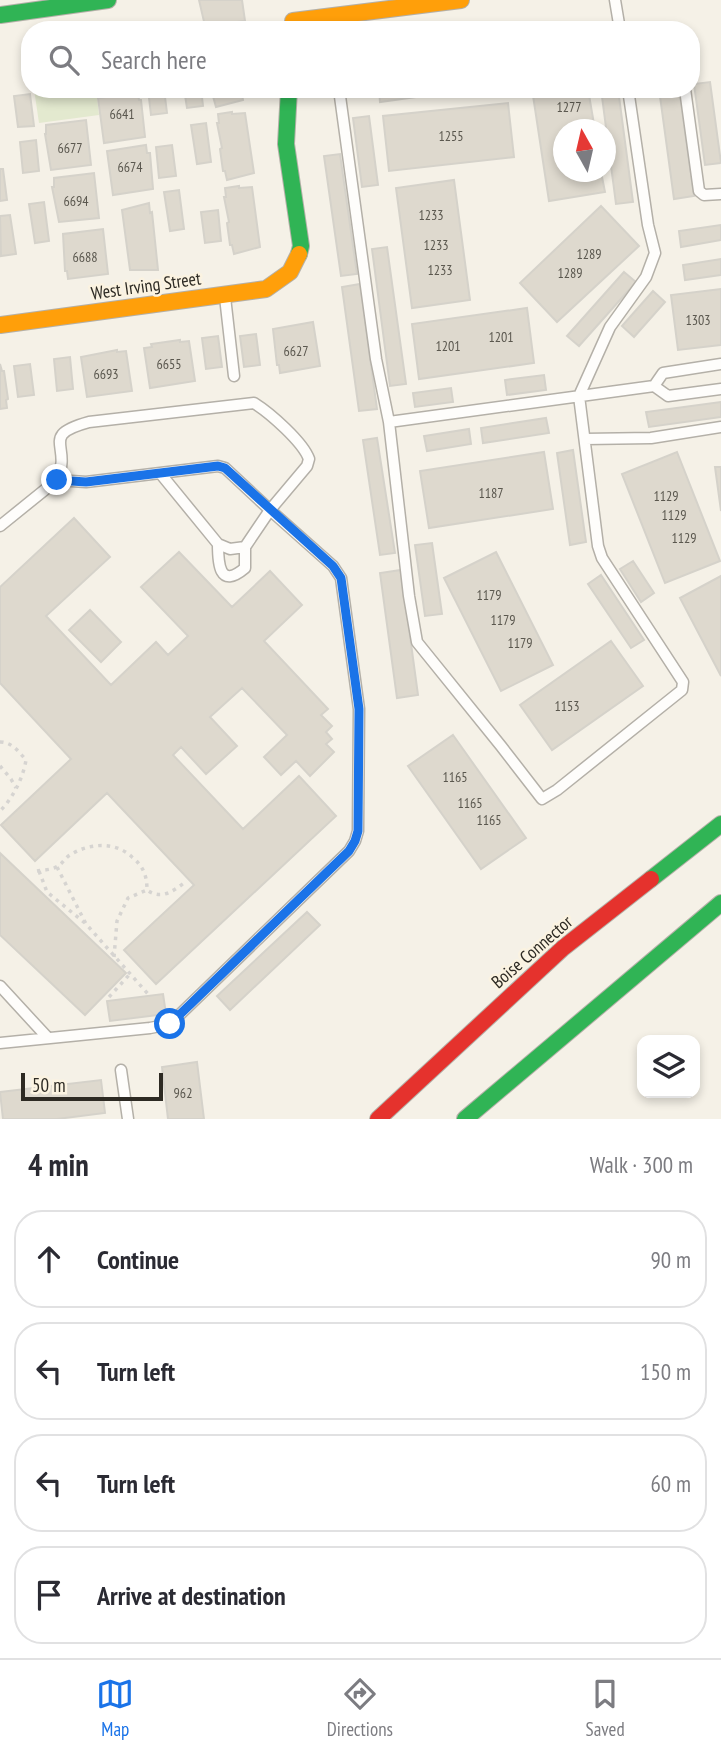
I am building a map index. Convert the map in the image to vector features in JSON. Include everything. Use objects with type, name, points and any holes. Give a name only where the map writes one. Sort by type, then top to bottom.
[{"type":"main road","points":[[0,15],[107,0]]},
{"type":"main road","points":[[293,21],[461,0]]},
{"type":"main road","name":"West Irving Street","points":[[0,325],[266,289],[292,272],[301,246],[286,144],[289,98]]},
{"type":"main road","name":"Boise Connector","points":[[378,1119],[563,948],[721,824]]},
{"type":"main road","points":[[465,1119],[721,903]]},
{"type":"lane","points":[[615,0],[618,21]]},
{"type":"lane","points":[[340,98],[376,359],[389,422],[409,596],[417,642],[542,799],[557,790],[682,690],[682,682],[602,558],[598,546],[579,396],[610,327],[646,276],[655,253],[648,225],[629,98]]},
{"type":"lane","points":[[686,98],[699,191],[704,195],[721,194]]},
{"type":"lane","points":[[225,295],[234,376]]},
{"type":"lane","points":[[653,386],[663,373],[721,364]]},
{"type":"lane","points":[[389,422],[653,386],[668,396],[721,389]]},
{"type":"lane","points":[[0,526],[57,480],[62,469],[59,438],[62,432],[69,428],[89,422],[254,403],[263,408],[302,446],[309,459],[307,467],[270,510],[245,547],[246,568],[238,575],[230,576],[218,567],[218,544]]},
{"type":"lane","points":[[585,439],[651,438],[721,427]]},
{"type":"lane","points":[[0,1043],[170,1024],[349,851],[355,841],[359,817],[359,709],[341,578],[333,566],[225,468],[218,466],[86,482],[57,480]]},
{"type":"lane","points":[[160,473],[218,544],[230,549],[245,547]]},
{"type":"lane","points":[[0,986],[48,1038]]},
{"type":"lane","points":[[121,1070],[128,1119]]},
{"type":"path","points":[[0,742],[14,747],[26,760],[24,772],[8,804],[0,811]]},
{"type":"path","points":[[0,766],[16,788]]},
{"type":"path","points":[[147,890],[147,877],[142,868],[130,855],[115,846],[103,845],[77,851],[67,856],[57,867],[38,871],[47,892],[86,924],[148,994]]},
{"type":"path","points":[[57,867],[86,924]]},
{"type":"path","points":[[147,890],[162,895],[187,881]]},
{"type":"path","points":[[114,957],[117,921],[128,898],[147,890]]},
{"type":"path","points":[[109,997],[130,974]]},
{"type":"green space","points":[[35,98],[97,98],[99,115],[39,123]]},
{"type":"building","points":[[199,0],[242,0],[245,21],[204,21]]},
{"type":"building","points":[[710,82],[721,163],[705,165],[696,98],[700,98],[700,83]]},
{"type":"building","points":[[14,96],[30,98],[34,126],[18,127]]},
{"type":"building","points":[[98,98],[139,98],[145,137],[104,143]]},
{"type":"building","points":[[149,98],[165,98],[167,113],[151,115]]},
{"type":"building","points":[[185,98],[202,98],[203,106],[187,108]]},
{"type":"building","points":[[214,98],[243,98],[243,100],[216,107]]},
{"type":"building","points":[[380,98],[409,98],[380,102]]},
{"type":"building","points":[[533,98],[590,98],[593,119],[553,119],[553,182],[603,182],[605,192],[549,201]]},
{"type":"building","points":[[602,98],[619,98],[633,202],[616,204],[613,182],[616,182],[616,119],[605,119]]},
{"type":"building","points":[[660,98],[680,98],[694,196],[674,199]]},
{"type":"building","points":[[508,103],[514,157],[389,171],[383,116]]},
{"type":"building","points":[[245,113],[254,173],[227,180],[223,171],[217,123],[218,114]]},
{"type":"building","points":[[369,116],[378,185],[362,187],[353,118]]},
{"type":"building","points":[[86,120],[91,165],[51,170],[46,125]]},
{"type":"building","points":[[206,123],[211,162],[197,164],[191,125]]},
{"type":"building","points":[[36,140],[39,171],[23,173],[20,142]]},
{"type":"building","points":[[146,145],[147,153],[150,153],[153,189],[113,195],[107,151]]},
{"type":"building","points":[[172,145],[176,176],[159,178],[156,147]]},
{"type":"building","points":[[340,154],[357,274],[341,276],[324,156]]},
{"type":"building","points":[[0,169],[3,169],[7,200],[0,201]]},
{"type":"building","points":[[94,173],[99,218],[59,222],[52,187],[54,178]]},
{"type":"building","points":[[454,180],[470,300],[412,308],[396,188]]},
{"type":"building","points":[[252,187],[260,247],[234,254],[230,245],[224,197],[225,188]]},
{"type":"building","points":[[179,190],[184,229],[170,231],[164,192]]},
{"type":"building","points":[[44,202],[49,241],[35,243],[29,204]]},
{"type":"building","points":[[149,203],[158,270],[130,270],[122,210]]},
{"type":"building","points":[[601,206],[639,246],[557,322],[520,283]]},
{"type":"building","points":[[218,210],[221,241],[205,243],[201,212]]},
{"type":"building","points":[[10,215],[16,254],[1,256],[0,216]]},
{"type":"building","points":[[721,225],[721,240],[681,247],[679,231]]},
{"type":"building","points":[[103,229],[108,274],[68,279],[63,234]]},
{"type":"building","points":[[387,247],[406,384],[390,386],[372,249]]},
{"type":"building","points":[[721,259],[721,275],[685,280],[683,265]]},
{"type":"building","points":[[624,272],[636,282],[579,346],[567,336]]},
{"type":"building","points":[[360,284],[377,409],[359,411],[342,287]]},
{"type":"building","points":[[721,289],[721,345],[678,350],[671,295]]},
{"type":"building","points":[[653,291],[665,302],[634,337],[622,326]]},
{"type":"building","points":[[527,308],[534,363],[419,379],[412,324]]},
{"type":"building","points":[[313,322],[320,366],[280,373],[273,329]]},
{"type":"building","points":[[256,334],[260,365],[244,367],[240,336]]},
{"type":"building","points":[[218,336],[222,367],[206,369],[202,338]]},
{"type":"building","points":[[189,341],[195,381],[150,388],[144,348],[152,347],[151,344]]},
{"type":"building","points":[[117,350],[126,351],[132,391],[87,397],[81,357]]},
{"type":"building","points":[[70,357],[73,389],[57,391],[54,359]]},
{"type":"building","points":[[0,364],[4,371],[8,399],[7,408],[0,409]]},
{"type":"building","points":[[30,364],[34,395],[18,397],[14,366]]},
{"type":"building","points":[[544,375],[546,390],[507,395],[505,380]]},
{"type":"building","points":[[451,388],[453,402],[415,407],[413,393]]},
{"type":"building","points":[[721,402],[721,417],[649,427],[646,412]]},
{"type":"building","points":[[546,418],[549,433],[483,443],[481,428]]},
{"type":"building","points":[[469,429],[471,444],[427,451],[424,436]]},
{"type":"building","points":[[377,438],[395,553],[380,555],[363,440]]},
{"type":"building","points":[[573,450],[586,542],[570,545],[557,453]]},
{"type":"building","points":[[544,452],[553,509],[429,528],[420,471]]},
{"type":"building","points":[[677,452],[720,561],[665,583],[622,474]]},
{"type":"building","points":[[715,467],[721,467],[721,511]]},
{"type":"building","points":[[74,518],[110,557],[46,616],[111,685],[156,642],[168,655],[188,636],[141,587],[179,552],[232,607],[270,571],[302,605],[264,641],[328,709],[321,715],[332,726],[326,732],[332,739],[326,744],[334,752],[310,776],[296,761],[281,775],[264,757],[287,735],[242,688],[210,717],[237,746],[206,774],[181,747],[173,755],[243,829],[299,776],[336,816],[156,984],[124,950],[194,885],[107,793],[35,861],[1,825],[71,759],[0,683],[0,587]]},
{"type":"building","points":[[432,543],[442,614],[425,616],[415,545]]},
{"type":"building","points":[[496,552],[553,665],[501,691],[444,578]]},
{"type":"building","points":[[633,561],[654,593],[641,602],[620,569]]},
{"type":"building","points":[[401,570],[418,695],[397,698],[380,573]]},
{"type":"building","points":[[601,575],[644,640],[631,648],[588,584]]},
{"type":"building","points":[[721,576],[721,676],[680,598]]},
{"type":"building","points":[[90,610],[121,642],[101,662],[69,630]]},
{"type":"building","points":[[611,641],[643,686],[552,750],[520,705]]},
{"type":"building","points":[[453,735],[526,838],[481,869],[408,766]]},
{"type":"building","points":[[0,853],[126,973],[85,1015],[0,935]]},
{"type":"building","points":[[307,912],[320,925],[230,1010],[217,996]]},
{"type":"building","points":[[163,994],[166,1014],[110,1021],[107,1001]]},
{"type":"building","points":[[197,1062],[204,1119],[168,1119],[162,1067]]},
{"type":"building","points":[[101,1080],[105,1113],[57,1119],[3,1119],[0,1092]]},
{"type":"traffic: fast","points":[[0,15],[108,0]]},
{"type":"traffic: fast","points":[[289,98],[286,144],[301,246],[299,254]]},
{"type":"traffic: fast","points":[[651,879],[721,824]]},
{"type":"traffic: fast","points":[[465,1119],[721,903]]},
{"type":"traffic: slow","points":[[293,21],[461,0]]},
{"type":"traffic: slow","points":[[0,325],[266,289],[290,272],[299,254]]},
{"type":"traffic: jam","points":[[378,1119],[563,948],[651,879]]},
{"type":"route","points":[[57,480],[86,482],[218,466],[225,468],[333,566],[341,578],[359,709],[359,817],[355,841],[349,851],[170,1024]]}]
